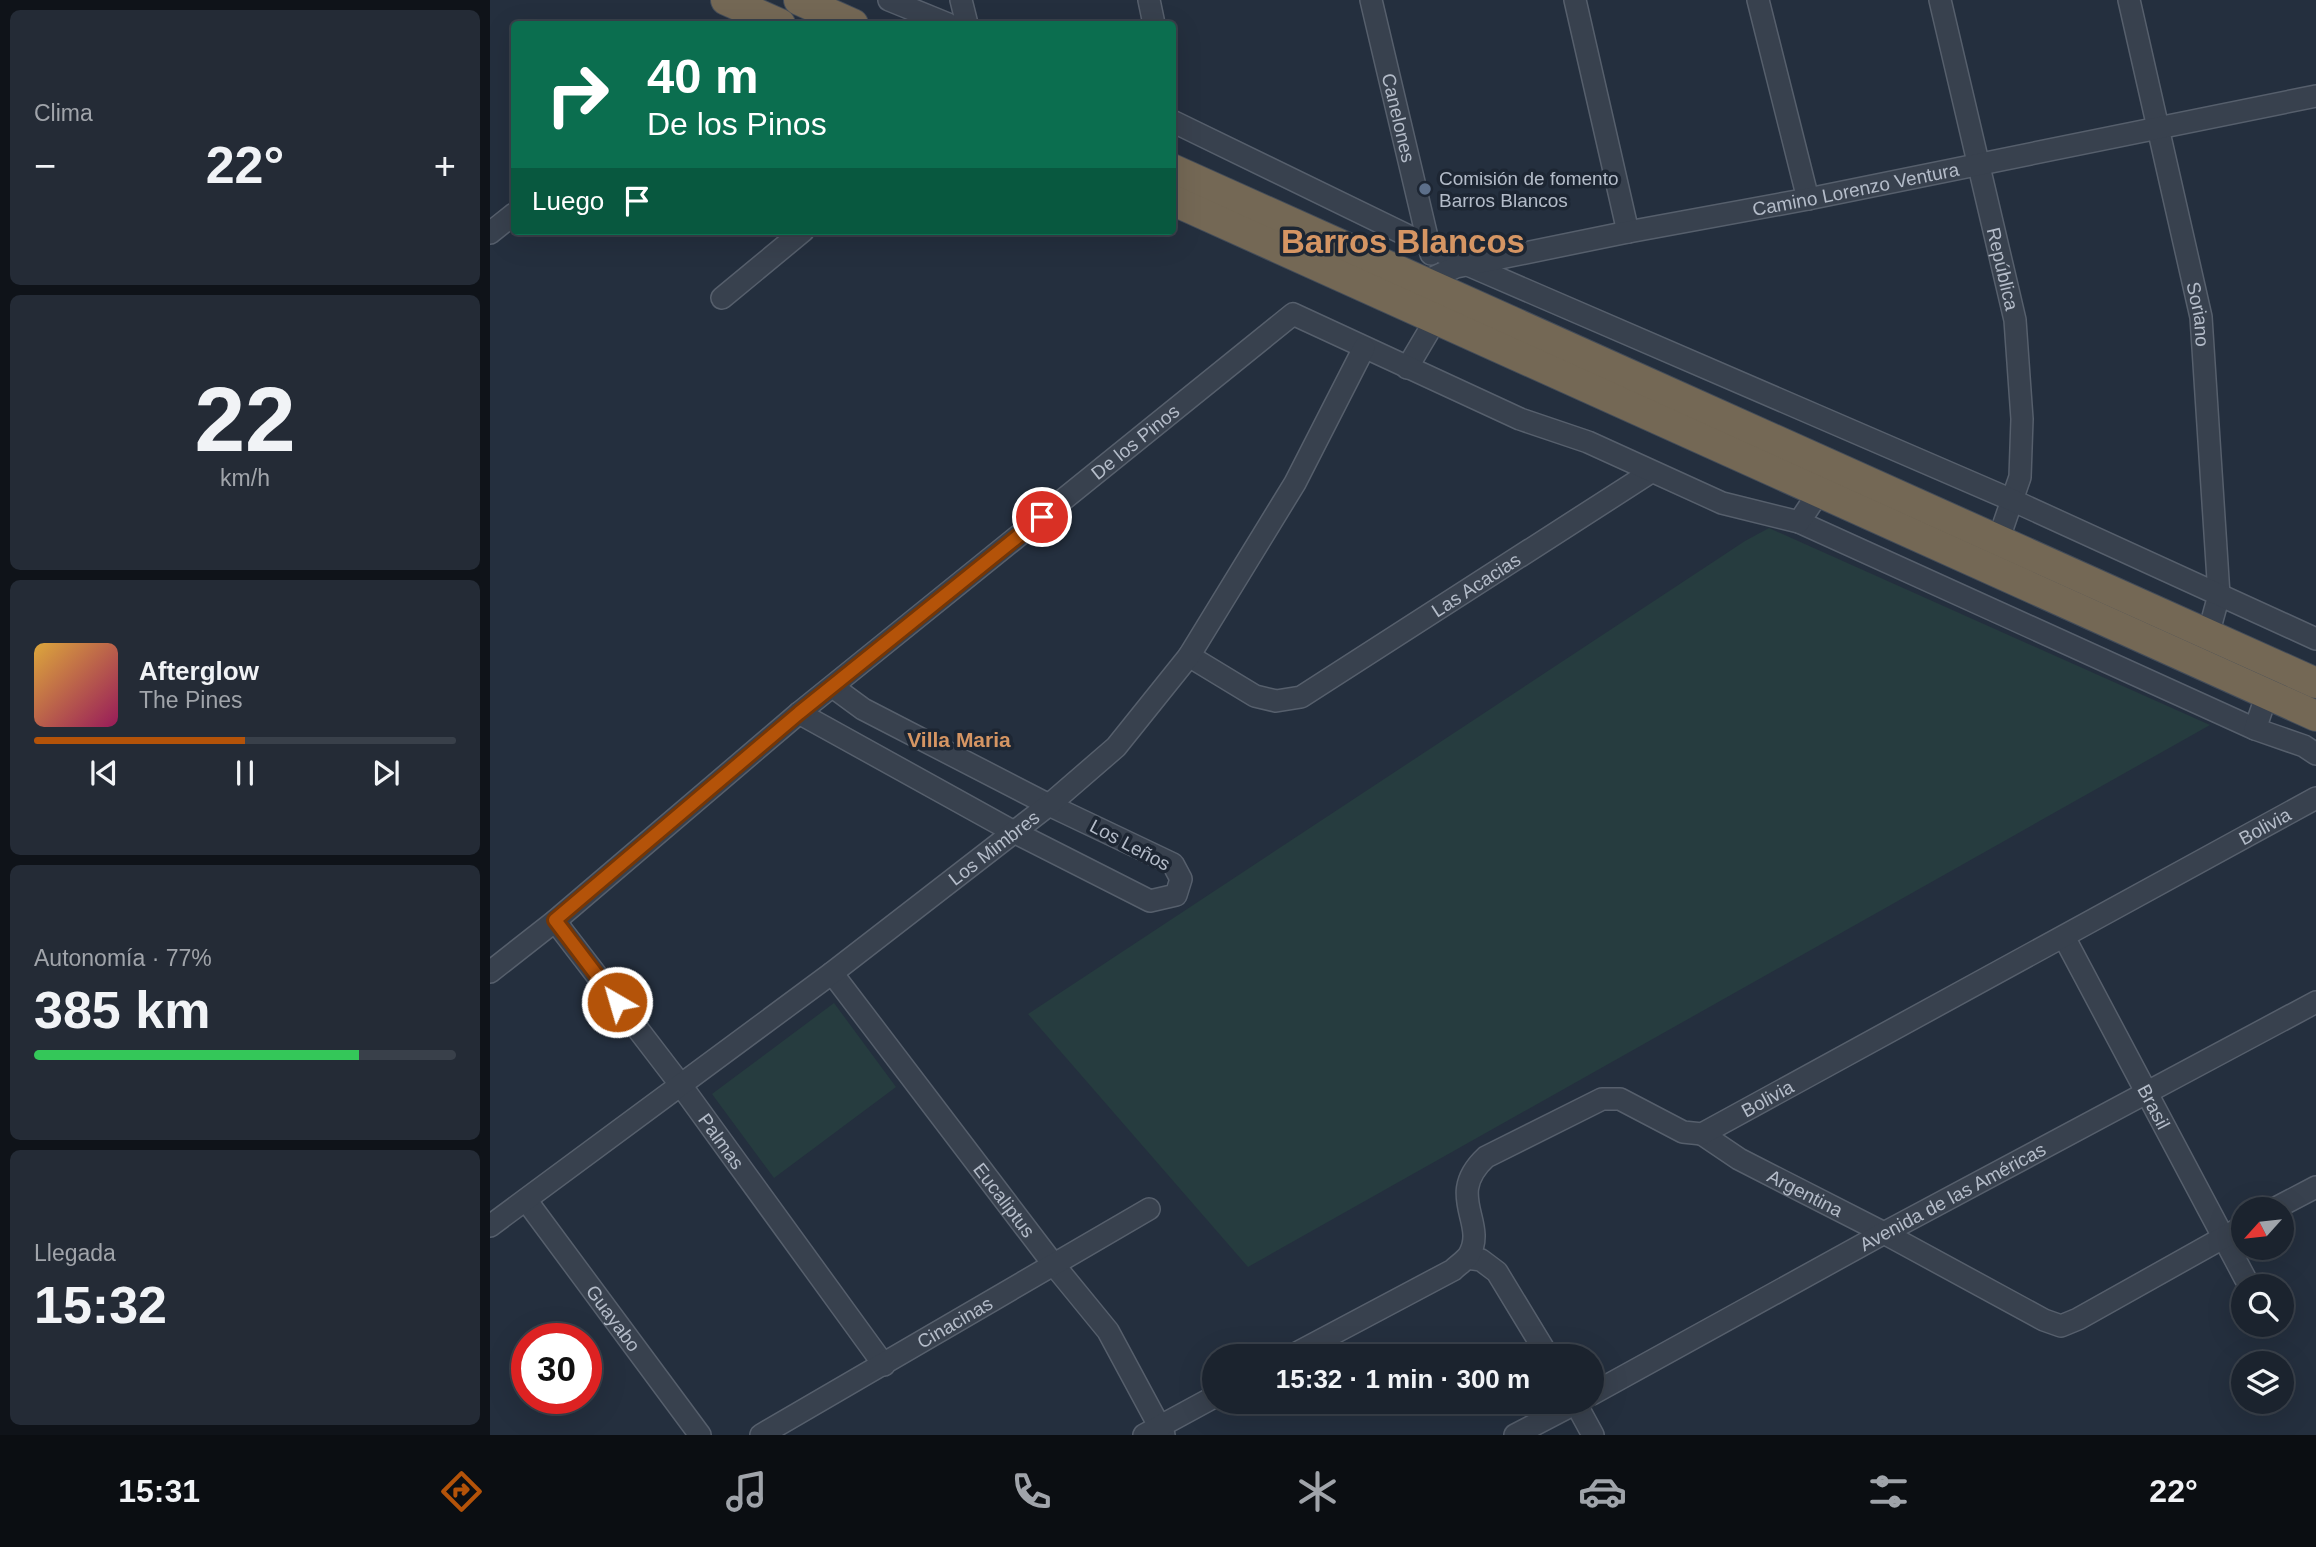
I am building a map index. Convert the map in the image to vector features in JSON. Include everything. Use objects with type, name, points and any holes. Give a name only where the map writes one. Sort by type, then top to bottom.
[{"type":"highway","points":[[726,0],[766,21]]},
{"type":"highway","points":[[799,0],[846,21]]},
{"type":"highway","points":[[1176,171],[1423,288],[1436,318],[2316,716]]},
{"type":"highway","points":[[1176,201],[1423,288],[1563,343],[2316,683]]},
{"type":"street","points":[[889,0],[941,21]]},
{"type":"street","points":[[961,0],[966,21]]},
{"type":"street","points":[[1149,0],[1153,21]]},
{"type":"street","name":"Canelones","points":[[1371,0],[1429,245],[1423,288]]},
{"type":"street","points":[[1574,0],[1628,232]]},
{"type":"street","points":[[1758,0],[1808,199]]},
{"type":"street","name":"República","points":[[1940,0],[2015,320],[2022,430],[2020,477],[2014,501],[1998,541]]},
{"type":"street","name":"Soriano","points":[[2129,0],[2202,317],[2219,595],[2208,635]]},
{"type":"street","name":"Camino Lorenzo Ventura","points":[[1423,288],[1455,267],[2316,96]]},
{"type":"street","points":[[1176,123],[1468,265],[2014,501],[2316,639]]},
{"type":"street","points":[[490,233],[511,216]]},
{"type":"street","points":[[722,298],[798,235]]},
{"type":"street","points":[[1563,343],[1579,312]]},
{"type":"street","name":"De los Pinos","points":[[490,972],[799,713],[1293,314],[1364,348]]},
{"type":"street","points":[[1407,368],[1436,318]]},
{"type":"street","points":[[1364,348],[1520,419],[1588,442],[1721,503],[1799,522],[2255,729],[2316,754]]},
{"type":"street","name":"Los Mimbres","points":[[490,1226],[832,973],[1049,805],[1116,747],[1189,656],[1295,483],[1364,348]]},
{"type":"street","points":[[1678,395],[1692,362]]},
{"type":"street","name":"Las Acacias","points":[[1189,656],[1255,696],[1276,701],[1301,697],[1651,472]]},
{"type":"street","points":[[1799,522],[1819,492]]},
{"type":"street","name":"Los Leños","points":[[799,713],[1014,832],[1150,901],[1177,895],[1181,879],[1173,864],[1049,805],[863,709],[833,687]]},
{"type":"street","points":[[2255,729],[2267,694]]},
{"type":"street","name":"Bolivia","points":[[1702,1134],[2316,798]]},
{"type":"street","name":"Palmas","points":[[555,920],[680,1084],[884,1365]]},
{"type":"street","name":"Brasil","points":[[2064,937],[2242,1274]]},
{"type":"street","name":"Eucaliptus","points":[[832,973],[1054,1265],[1108,1331],[1156,1432]]},
{"type":"street","name":"Avenida de las Américas","points":[[1604,1387],[1884,1233],[2316,1002]]},
{"type":"street","points":[[1314,1344],[1453,1270],[1468,1258],[1473,1247],[1474,1232],[1466,1201],[1468,1185],[1475,1167],[1486,1157],[1602,1099],[1620,1099],[1683,1132],[1702,1134]]},
{"type":"street","name":"Argentina","points":[[1702,1134],[1739,1159],[2060,1326],[2078,1319],[2222,1237]]},
{"type":"street","points":[[2294,1199],[2316,1187]]},
{"type":"street","name":"Guayabo","points":[[526,1200],[700,1435]]},
{"type":"street","name":"Cinacinas","points":[[761,1435],[1149,1209]]},
{"type":"street","points":[[2222,1237],[2231,1232]]},
{"type":"street","points":[[1468,1258],[1481,1260],[1497,1272],[1541,1344]]},
{"type":"street","points":[[1156,1432],[1202,1404]]},
{"type":"street","name":"Avenida de las Américas","points":[[1515,1435],[1554,1414]]},
{"type":"street","points":[[1585,1414],[1593,1435]]},
{"type":"green space","points":[[1769,528],[2210,725],[1248,1267],[1028,1014],[1745,541]]},
{"type":"green space","points":[[834,1003],[896,1087],[774,1178],[712,1094]]},
{"type":"place","name":"Comisión de fomento Barros Blancos","points":[[1425,189]]},
{"type":"district","name":"Barros Blancos","points":[[1403,241]]},
{"type":"district","name":"Villa Maria","points":[[959,739]]},
{"type":"route","points":[[617,1002],[555,920],[799,713],[1042,517]]}]
